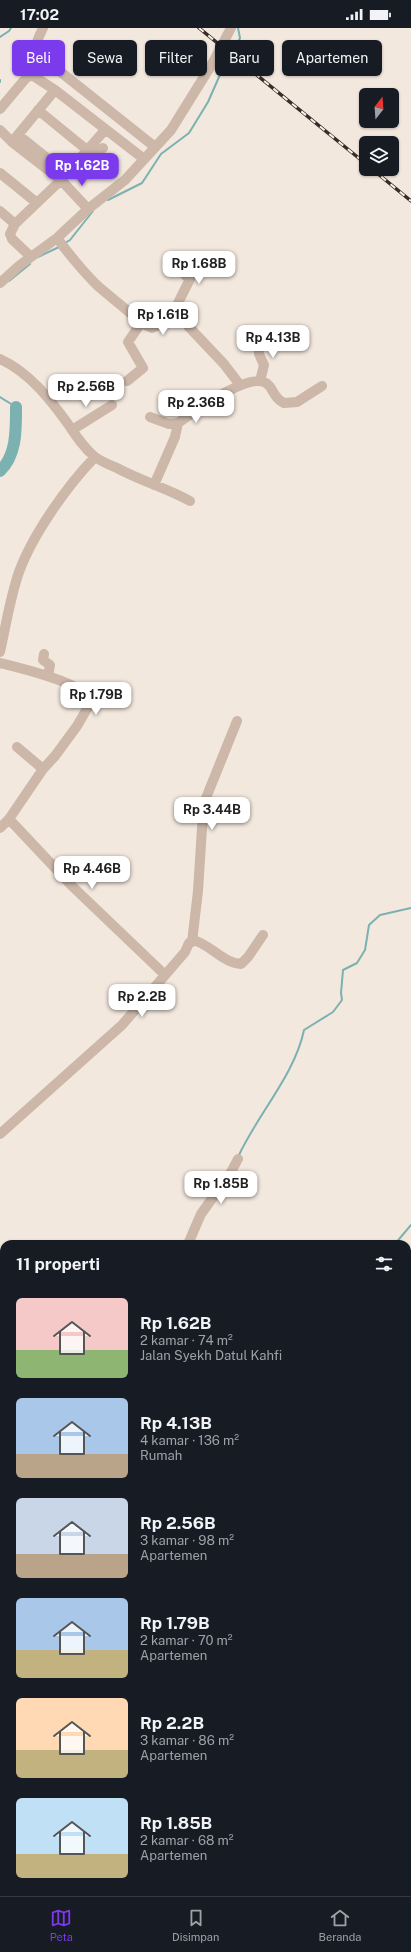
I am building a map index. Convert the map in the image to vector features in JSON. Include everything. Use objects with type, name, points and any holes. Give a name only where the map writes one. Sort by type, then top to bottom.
[{"type":"street","points":[[43,28],[36,42],[38,54],[156,147]]},
{"type":"street","points":[[0,283],[31,257],[60,243],[88,209],[125,180],[156,147],[171,130],[212,64],[231,29]]},
{"type":"street","points":[[0,109],[28,75],[36,76],[144,160]]},
{"type":"street","points":[[15,139],[55,90]]},
{"type":"street","points":[[38,110],[87,150]]},
{"type":"street","points":[[0,130],[15,139],[64,177],[88,209]]},
{"type":"street","points":[[31,257],[12,240],[10,234],[15,224],[64,177],[104,130]]},
{"type":"street","points":[[75,164],[84,161],[103,148]]},
{"type":"street","points":[[0,173],[37,203]]},
{"type":"street","points":[[0,211],[15,224]]},
{"type":"street","points":[[60,243],[98,286],[123,305],[141,323],[152,328],[170,320],[181,311]]},
{"type":"street","points":[[185,275],[190,279],[176,303],[188,326],[224,364],[240,385]]},
{"type":"street","points":[[127,381],[143,368],[128,343],[141,323]]},
{"type":"street","points":[[260,381],[264,365],[259,356],[259,349],[267,331]]},
{"type":"street","points":[[0,359],[17,369],[36,384],[79,441],[95,457],[128,475],[190,501]]},
{"type":"street","points":[[150,417],[169,424],[178,423],[214,398],[240,385],[260,381],[270,387],[273,395],[284,403],[298,402],[322,386]]},
{"type":"street","points":[[72,430],[112,405]]},
{"type":"street","points":[[154,485],[175,437],[178,423]]},
{"type":"street","points":[[0,652],[7,612],[19,571],[35,537],[61,499],[95,457]]},
{"type":"street","points":[[44,654],[43,660],[50,665],[48,676]]},
{"type":"street","points":[[0,663],[48,676],[85,693],[92,700],[73,732],[43,769],[9,819],[0,828]]},
{"type":"street","points":[[192,942],[206,798],[237,721]]},
{"type":"street","points":[[17,747],[43,769]]},
{"type":"street","points":[[9,819],[72,886],[164,974]]},
{"type":"street","points":[[0,1134],[122,1024],[164,974],[185,952],[189,943],[193,940],[199,941],[218,954],[241,964],[248,958],[263,935]]},
{"type":"street","points":[[190,1240],[201,1214],[231,1172],[238,1159]]},
{"type":"waterway","points":[[0,37],[11,28]]},
{"type":"waterway","points":[[108,200],[142,183],[161,154],[189,133],[208,102],[226,61],[236,47],[240,38],[238,28]]},
{"type":"waterway","points":[[65,243],[70,240],[93,211]]},
{"type":"waterway","points":[[38,257],[59,247]]},
{"type":"waterway","points":[[9,281],[30,264]]},
{"type":"waterway","points":[[0,397],[16,407]]},
{"type":"waterway","points":[[0,471],[6,465],[13,450],[16,407]]},
{"type":"waterway","points":[[239,1155],[293,1062],[304,1030],[333,1012],[342,1000],[341,993],[343,970],[357,963],[365,950],[369,925],[380,915],[411,908]]},
{"type":"waterway","points":[[398,1240],[411,1225]]},
{"type":"railway","points":[[199,28],[359,158]]},
{"type":"railway","points":[[381,176],[411,201]]}]
